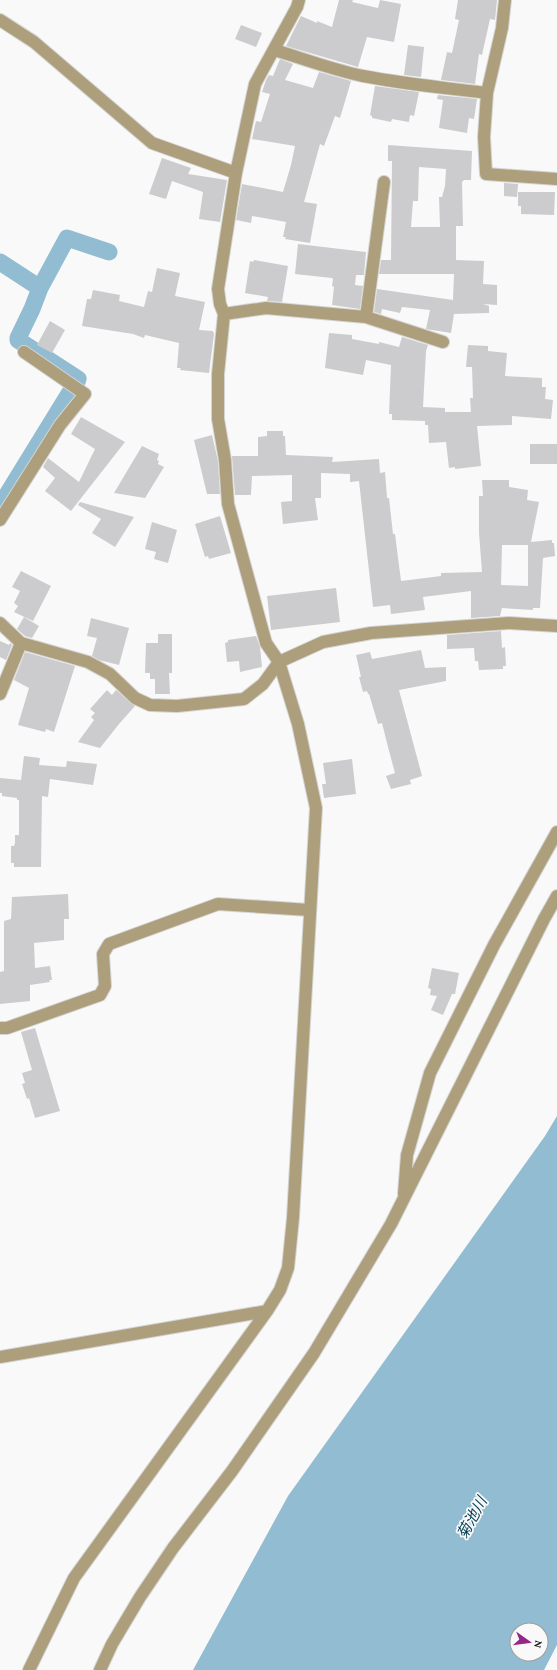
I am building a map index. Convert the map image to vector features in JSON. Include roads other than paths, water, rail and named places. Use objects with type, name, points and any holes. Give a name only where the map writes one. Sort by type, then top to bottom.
[{"type":"street","points":[[29,1670],[74,1578],[267,1311],[280,1290],[288,1268],[293,1218],[309,910],[316,808],[298,724],[279,662],[266,643],[228,504],[225,460],[218,419],[218,374],[224,314],[220,304],[218,289],[236,173],[255,84],[275,50],[297,7],[299,0]]},
{"type":"street","points":[[505,0],[502,28],[487,93],[484,138],[486,174],[557,179]]},
{"type":"street","points":[[0,20],[34,42],[152,143],[236,173]]},
{"type":"street","points":[[275,50],[362,76],[418,85],[487,93]]},
{"type":"street","points":[[366,317],[384,182]]},
{"type":"street","points":[[224,314],[266,308],[366,317],[443,342]]},
{"type":"street","points":[[0,520],[60,425],[85,394],[24,352]]},
{"type":"street","points":[[0,623],[22,643],[88,662],[110,674],[135,698],[150,705],[177,706],[244,699],[263,684],[279,662],[323,642],[370,633],[509,623],[557,626]]},
{"type":"street","points":[[0,694],[22,643]]},
{"type":"street","points":[[403,1200],[407,1155],[430,1073],[494,945],[557,832]]},
{"type":"street","points":[[100,1670],[112,1644],[144,1591],[173,1548],[232,1471],[314,1353],[391,1224],[544,919],[557,896]]},
{"type":"street","points":[[0,1028],[6,1028],[100,995],[105,986],[103,954],[109,944],[218,904],[309,910]]},
{"type":"street","points":[[0,1357],[267,1311]]},
{"type":"water","name":"菊池川","points":[[557,1116],[557,1645],[549,1660],[549,1622],[509,1622],[509,1662],[548,1662],[544,1670],[193,1670],[288,1496],[545,1136]]},
{"type":"waterway","points":[[77,382],[78,379],[18,340],[18,338],[40,288],[67,238],[109,252]]},
{"type":"waterway","points":[[0,262],[40,288]]},
{"type":"waterway","points":[[0,506],[72,389]]}]
